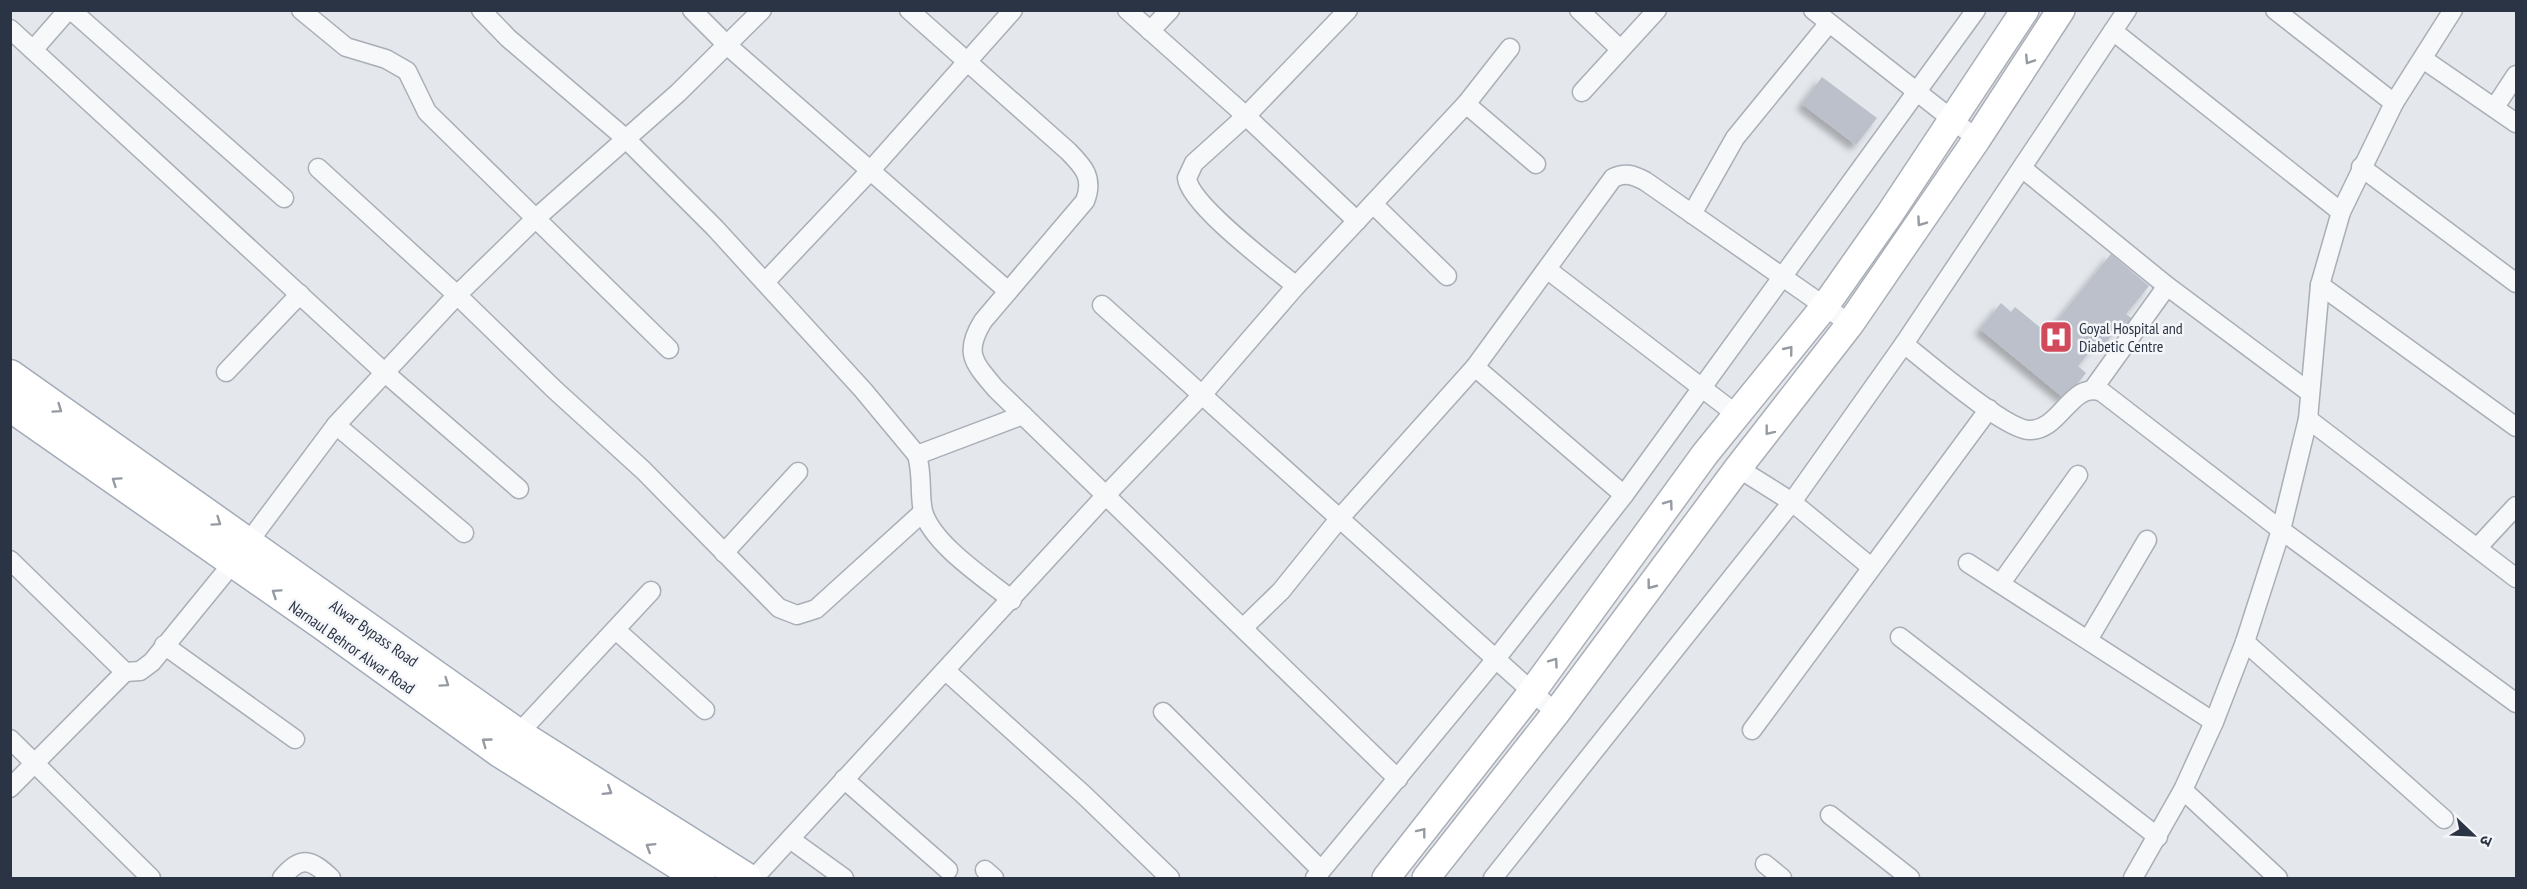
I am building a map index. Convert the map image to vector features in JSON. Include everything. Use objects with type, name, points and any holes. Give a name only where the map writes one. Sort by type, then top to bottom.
[{"type":"main road","points":[[1386,879],[1532,692],[1736,414],[1825,306],[1953,121],[2025,10]]},
{"type":"main road","points":[[1426,879],[1556,712],[1738,468],[1850,324],[1977,139],[2061,10]]},
{"type":"main road","name":"Alwar Bypass Road","points":[[10,375],[240,554],[746,879]]},
{"type":"main road","name":"Narnaul Behror Alwar Road","points":[[10,406],[240,554],[322,624],[500,752],[700,879]]},
{"type":"street","points":[[33,50],[69,10],[284,198]]},
{"type":"street","points":[[301,10],[346,47],[386,59],[407,71],[428,112],[669,349]]},
{"type":"street","points":[[481,10],[508,38],[625,138],[766,281],[917,455],[922,474],[923,512],[933,531],[953,551],[1012,600]]},
{"type":"street","points":[[692,10],[728,46],[1008,291]]},
{"type":"street","points":[[10,560],[125,672],[140,672],[152,662],[240,554],[336,425],[384,372],[457,295],[535,219],[728,46],[762,10]]},
{"type":"street","points":[[909,10],[1068,151],[1084,168],[1089,179],[1090,190],[1085,201],[983,321],[974,335],[971,349],[973,359],[981,371],[1023,415],[1398,779]]},
{"type":"street","points":[[766,281],[870,171],[1013,10]]},
{"type":"street","points":[[1127,10],[1246,116],[1357,221]]},
{"type":"street","points":[[1150,31],[1170,10]]},
{"type":"street","points":[[1296,286],[1215,216],[1188,184],[1187,178],[1194,163],[1246,116],[1348,10]]},
{"type":"street","points":[[1580,10],[1620,49]]},
{"type":"street","points":[[1582,92],[1657,10]]},
{"type":"street","points":[[1813,10],[1977,139]]},
{"type":"street","points":[[1163,712],[1318,874],[1495,660],[1624,495],[1976,10]]},
{"type":"street","points":[[1494,878],[1792,502],[1904,344],[2127,10]]},
{"type":"street","points":[[2275,10],[2394,103]]},
{"type":"street","points":[[2133,879],[2183,790],[2214,722],[2246,642],[2281,530],[2308,419],[2320,285],[2340,212],[2394,103],[2453,10]]},
{"type":"street","points":[[1692,214],[1735,138],[1829,23]]},
{"type":"street","points":[[10,29],[384,372],[519,489]]},
{"type":"street","points":[[2113,31],[2340,212]]},
{"type":"street","points":[[754,879],[1106,495],[1201,396],[1296,286],[1466,104],[1510,48]]},
{"type":"street","points":[[2422,59],[2517,123]]},
{"type":"street","points":[[2495,107],[2517,75]]},
{"type":"street","points":[[1466,104],[1536,165]]},
{"type":"street","points":[[2361,167],[2517,283]]},
{"type":"street","points":[[318,168],[659,485],[779,608],[789,613],[806,614],[816,609],[852,579],[923,512]]},
{"type":"street","points":[[2022,168],[2168,286],[2309,392]]},
{"type":"street","points":[[1243,628],[1281,591],[1339,519],[1475,367],[1613,178],[1622,174],[1633,175],[1645,181],[1850,324]]},
{"type":"street","points":[[1373,204],[1447,276]]},
{"type":"street","points":[[1548,270],[1736,414]]},
{"type":"street","points":[[2320,285],[2517,427]]},
{"type":"street","points":[[2093,389],[2168,286]]},
{"type":"street","points":[[226,372],[300,294]]},
{"type":"street","points":[[1102,304],[1201,396],[1556,712]]},
{"type":"street","points":[[1904,344],[1989,409],[2014,425],[2028,430],[2041,428],[2083,391],[2093,389],[2112,399],[2281,530],[2517,703]]},
{"type":"street","points":[[1475,367],[1624,495]]},
{"type":"street","points":[[1752,730],[1989,409]]},
{"type":"street","points":[[917,455],[1023,415]]},
{"type":"street","points":[[2308,419],[2517,578]]},
{"type":"street","points":[[336,425],[464,533]]},
{"type":"street","points":[[1738,468],[1792,502],[1871,567]]},
{"type":"street","points":[[724,554],[798,472]]},
{"type":"street","points":[[2001,583],[2078,475]]},
{"type":"street","points":[[2477,548],[2517,506]]},
{"type":"street","points":[[2088,639],[2147,540]]},
{"type":"street","points":[[1968,563],[2214,722]]},
{"type":"street","points":[[518,734],[651,591]]},
{"type":"street","points":[[616,630],[705,710]]},
{"type":"street","points":[[1900,637],[2158,837]]},
{"type":"street","points":[[2246,642],[2444,819]]},
{"type":"street","points":[[164,645],[295,739]]},
{"type":"street","points":[[946,671],[1077,789],[1170,879]]},
{"type":"street","points":[[10,788],[125,672]]},
{"type":"street","points":[[10,740],[151,879]]},
{"type":"street","points":[[844,779],[948,870]]},
{"type":"street","points":[[2183,790],[2278,879]]},
{"type":"street","points":[[1830,815],[1910,879]]},
{"type":"street","points":[[790,839],[844,879]]},
{"type":"street","points":[[282,879],[294,864],[302,861],[310,863],[331,879]]},
{"type":"street","points":[[1765,864],[1782,879]]},
{"type":"building","points":[[1822,77],[1877,118],[1856,145],[1802,104]]},
{"type":"building","points":[[2111,254],[2149,286],[2126,314],[2134,320],[2126,329],[2120,324],[2105,344],[2099,340],[2078,366],[2086,373],[2065,399],[1980,329],[2001,303],[2011,312],[2015,307],[2047,333]]},
{"type":"place","name":"Goyal Hospital and Diabetic Centre","points":[[2056,337]]}]
